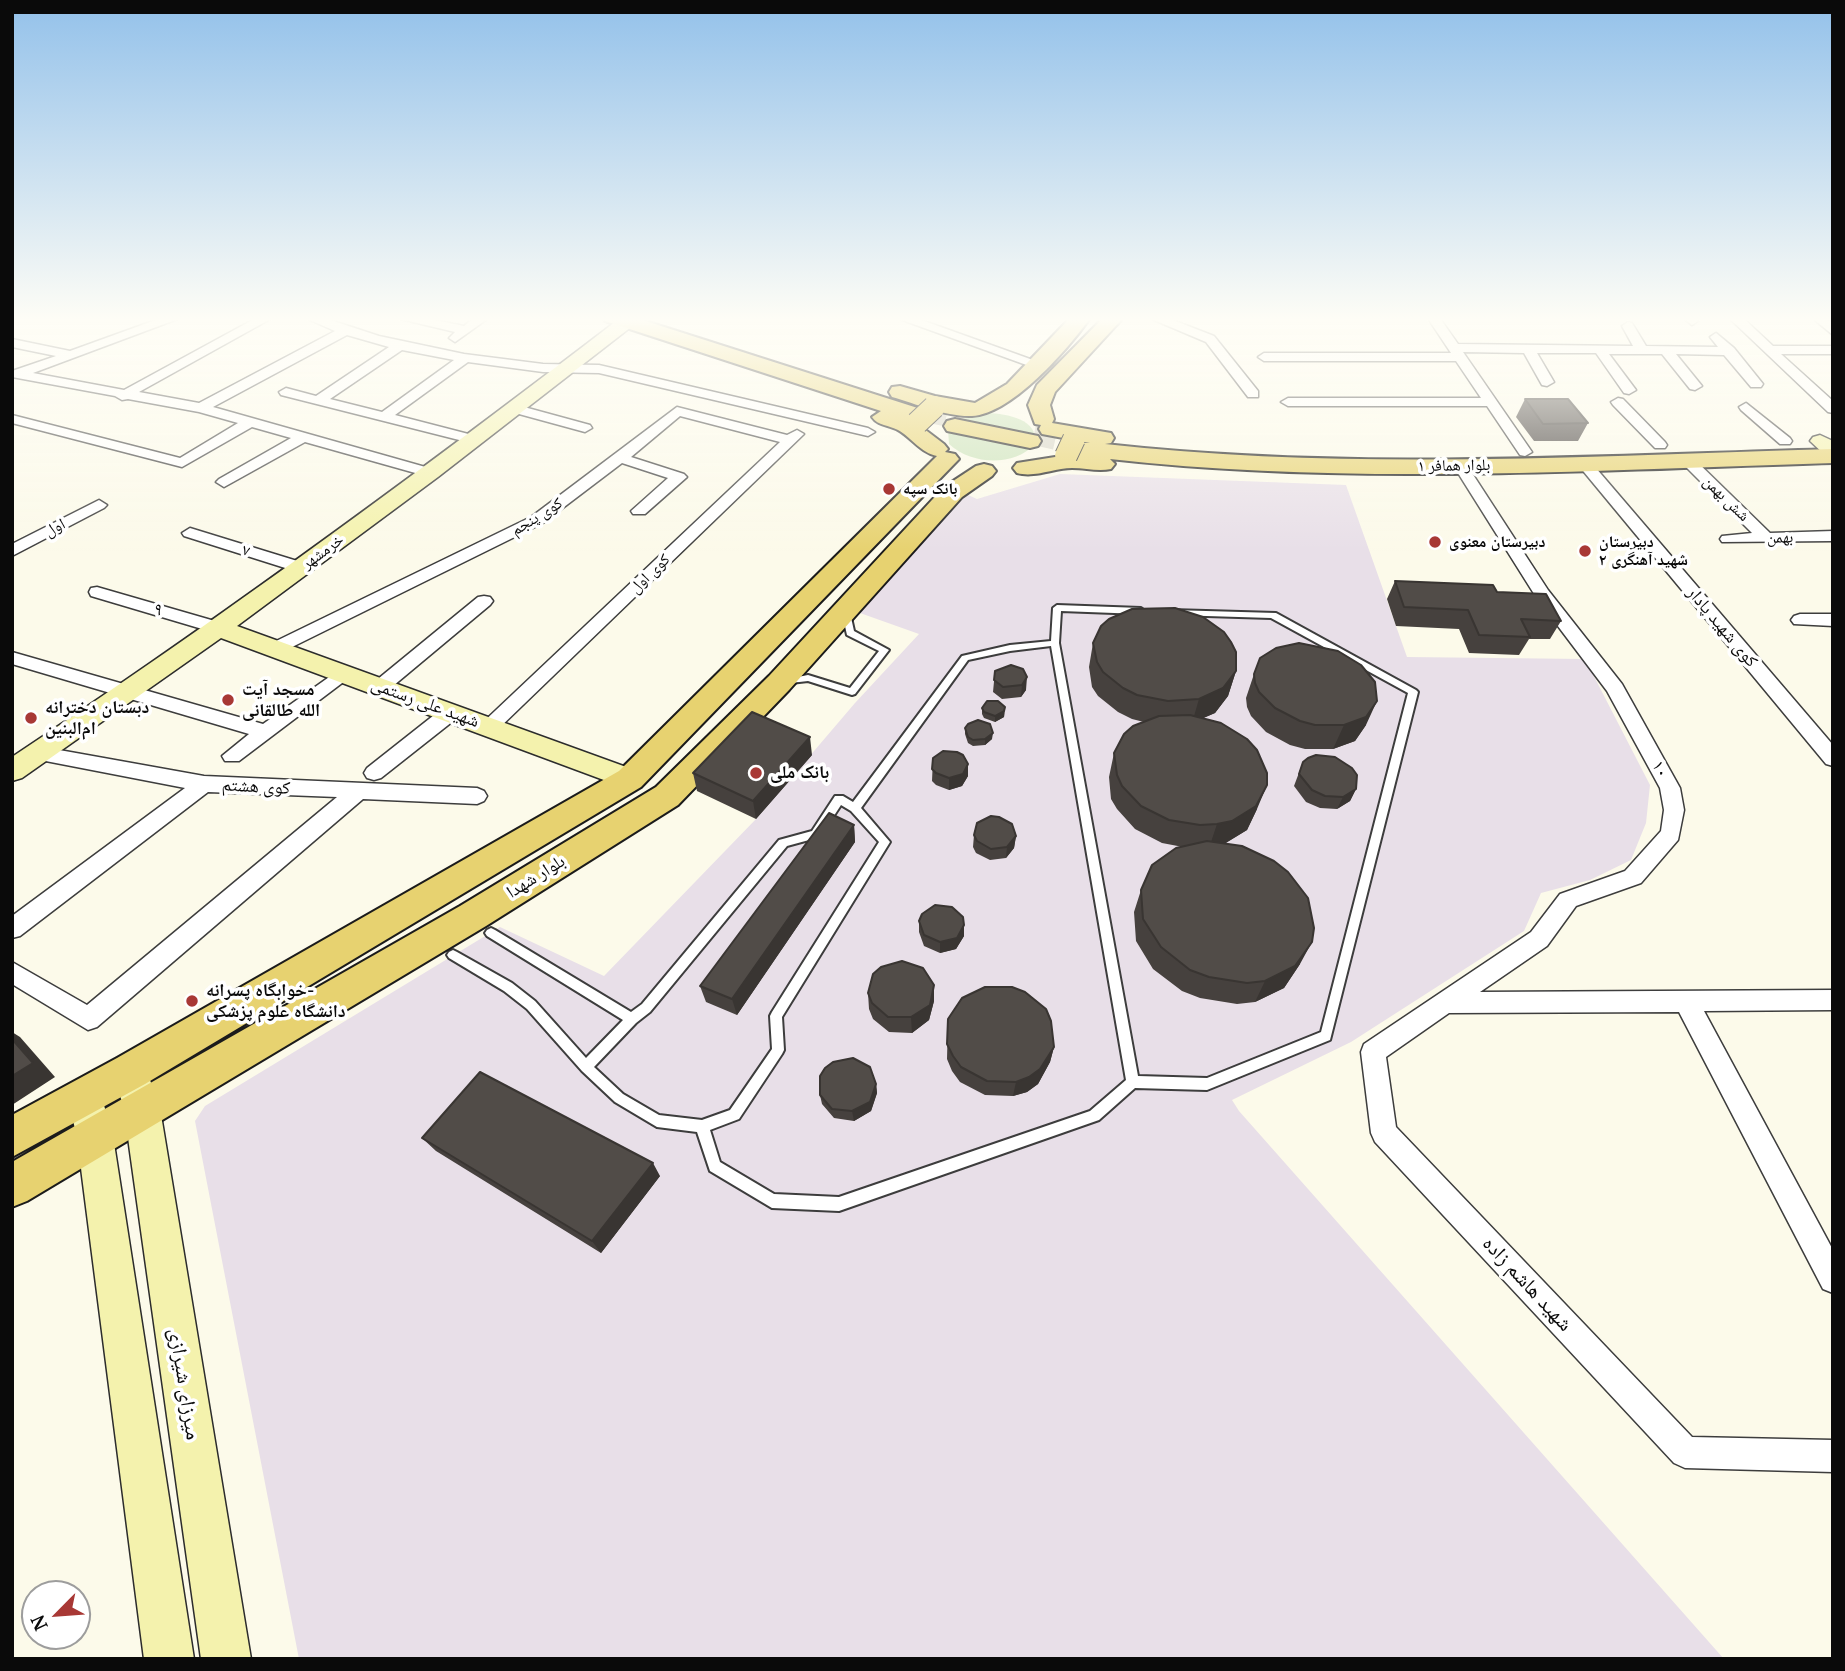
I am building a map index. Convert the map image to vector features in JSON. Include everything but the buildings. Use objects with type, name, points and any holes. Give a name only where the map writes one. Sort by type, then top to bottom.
[{"type":"main road","name":"خرمشهر","points":[[12,771],[131,691],[302,568],[475,440],[530,395]]},
{"type":"main road","points":[[846,395],[941,421],[1217,472],[1300,475],[1473,464]]},
{"type":"main road","points":[[862,395],[941,421],[1026,411],[1059,441]]},
{"type":"main road","points":[[872,395],[941,421],[963,467],[984,471],[1026,468],[1059,441]]},
{"type":"main road","name":"بلوار شهدا","points":[[12,1186],[95,1137],[136,1090],[446,886],[630,779],[941,421],[1002,395]]},
{"type":"main road","points":[[1043,395],[1039,405],[1059,441]]},
{"type":"main road","name":"بلوار همافر ۱","points":[[1473,464],[1525,452],[1660,445],[1785,441],[1829,448]]},
{"type":"main road","name":"بلوار همافر ۱","points":[[1473,464],[1686,459],[1829,448]]},
{"type":"main road","name":"بلوار شهدا","points":[[12,1137],[85,1096],[136,1090],[482,924],[667,796],[846,613],[953,492],[984,471]]},
{"type":"main road","name":"شهید علی رستمی","points":[[219,628],[630,779]]},
{"type":"main road","points":[[446,886],[482,924]]},
{"type":"main road","name":"میرزای شیرازی","points":[[136,1090],[226,1659]]},
{"type":"main road","points":[[85,1096],[95,1137],[169,1659]]},
{"type":"street","points":[[117,395],[201,408],[431,473]]},
{"type":"street","points":[[201,408],[225,395]]},
{"type":"street","points":[[298,395],[475,440]]},
{"type":"street","points":[[319,400],[326,395]]},
{"type":"street","points":[[384,417],[414,395]]},
{"type":"street","points":[[705,395],[869,432]]},
{"type":"street","points":[[1486,395],[1525,452]]},
{"type":"street","points":[[1818,395],[1833,409]]},
{"type":"street","points":[[1288,402],[1491,402]]},
{"type":"street","points":[[1618,402],[1660,445]]},
{"type":"street","points":[[1746,407],[1785,441]]},
{"type":"street","points":[[513,408],[585,428]]},
{"type":"street","name":"کوی پنجم","points":[[276,649],[537,520],[677,411],[789,440]]},
{"type":"street","points":[[12,419],[182,463],[250,422]]},
{"type":"street","name":"کوی اول","points":[[488,727],[811,421]]},
{"type":"street","points":[[224,482],[301,438]]},
{"type":"street","points":[[620,458],[680,477],[639,511]]},
{"type":"street","name":"شش بهمن","points":[[1686,459],[1766,538]]},
{"type":"street","name":"کوی شهید پادار","points":[[1584,463],[1833,759]]},
{"type":"street","name":"۱۰","points":[[1447,1003],[1539,939],[1568,900],[1633,877],[1671,834],[1674,810],[1670,788],[1615,688],[1542,593],[1473,464]]},
{"type":"street","name":"اول","points":[[12,551],[99,505]]},
{"type":"street","name":"۷","points":[[190,533],[302,568]]},
{"type":"street","name":"بهمن","points":[[1728,539],[1833,536]]},
{"type":"street","name":"۹","points":[[97,592],[219,628]]},
{"type":"street","points":[[380,687],[484,601]]},
{"type":"street","points":[[1800,620],[1833,620]]},
{"type":"street","points":[[12,658],[264,731]]},
{"type":"street","points":[[232,756],[345,674]]},
{"type":"street","points":[[374,773],[450,713]]},
{"type":"street","points":[[1809,729],[1833,729]]},
{"type":"street","name":"کوی هشتم","points":[[37,754],[204,784],[356,793],[477,796]]},
{"type":"street","points":[[12,929],[204,784]]},
{"type":"street","points":[[12,972],[88,1019],[356,793]]},
{"type":"street","points":[[1447,1003],[1833,1000]]},
{"type":"street","name":"شهید هاشم زاده","points":[[1447,1003],[1373,1052],[1384,1133],[1685,1452],[1833,1456]]},
{"type":"street","points":[[1687,1003],[1833,1279]]},
{"type":"lane","points":[[1133,1082],[1055,643],[1057,608],[1152,611]]},
{"type":"lane","points":[[702,1126],[715,1166],[772,1201],[839,1203],[1094,1115],[1133,1082],[1208,1084],[1326,1036],[1413,692],[1273,615],[1165,612]]},
{"type":"lane","points":[[779,683],[808,678],[852,692],[885,650],[850,634],[846,613]]},
{"type":"lane","points":[[855,808],[965,658],[1010,648],[1055,643]]},
{"type":"lane","points":[[453,956],[508,987],[531,1005],[586,1067],[619,1098],[657,1121],[702,1126],[734,1115],[778,1050],[776,1016],[885,842],[855,808],[839,799],[816,834],[783,843],[646,1009],[632,1019],[586,1067]]},
{"type":"lane","points":[[482,924],[632,1019]]},
{"type":"shaded area","points":[[1060,474],[1346,485],[1407,657],[1585,659],[1650,785],[1646,823],[1631,860],[1590,880],[1541,893],[1524,931],[1351,1042],[1232,1100],[1724,1659],[299,1659],[195,1121],[205,1106],[500,927],[604,976],[756,819],[855,703],[919,634],[860,613],[966,494],[977,499]]},
{"type":"green space","points":[[988,413],[1027,423],[1035,436],[1035,444],[1016,457],[992,460],[969,456],[949,444],[948,430],[956,422]]},
{"type":"tunnel","points":[[925,411],[964,419]]},
{"type":"tunnel","points":[[1034,434],[1079,444]]},
{"type":"place","name":"بانک سپه","points":[[889,489]]},
{"type":"place","name":"دبیرستان معنوی","points":[[1435,542]]},
{"type":"place","name":"دبیرستان شهید آهنگری ۲","points":[[1585,551]]},
{"type":"place","name":"مسجد آیت الله طالقانی","points":[[228,700]]},
{"type":"place","name":"دبستان دخترانه ام‌البنین","points":[[31,718]]},
{"type":"place","name":"بانک ملی","points":[[756,773]]},
{"type":"place","name":"خوابگاە پسرانە- دانشگاە علوم پزشکی","points":[[192,1001]]}]
